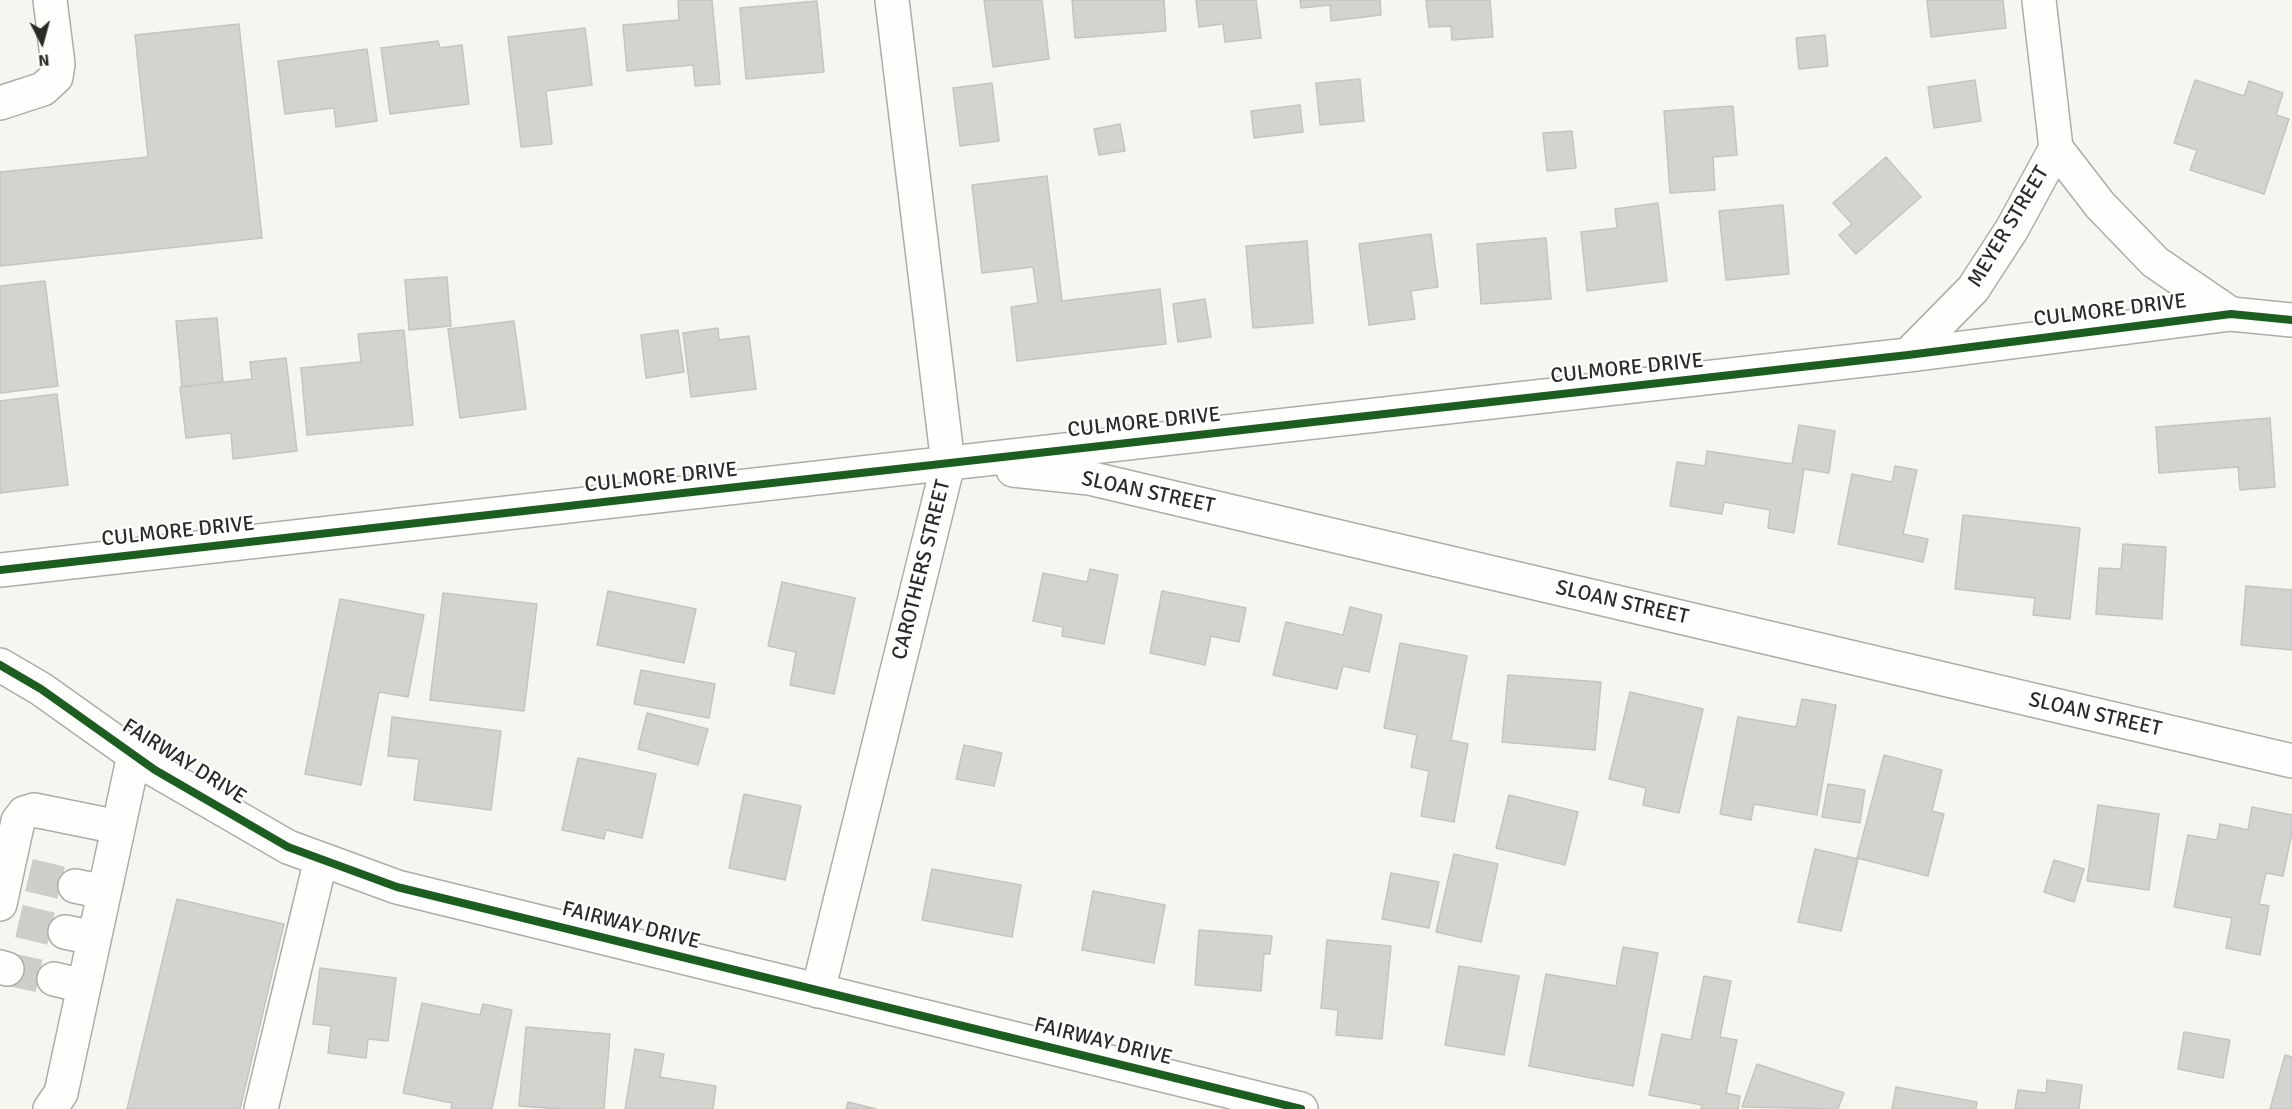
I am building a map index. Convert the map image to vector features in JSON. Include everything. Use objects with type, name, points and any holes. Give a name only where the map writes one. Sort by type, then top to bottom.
[{"type":"street","points":[[0,103],[22,98],[43,89],[56,77],[58,64],[50,0]]},
{"type":"street","name":"CAROTHERS STREET","points":[[818,991],[948,464],[892,0]]},
{"type":"street","name":"MEYER STREET","points":[[2039,0],[2056,148],[2100,205],[2155,262],[2231,314]]},
{"type":"street","name":"MEYER STREET","points":[[1908,355],[1973,289],[2012,229],[2056,148]]},
{"type":"street","name":"CULMORE DRIVE","points":[[0,570],[1908,355],[2231,314],[2292,320]]},
{"type":"street","name":"SLOAN STREET","points":[[948,464],[1089,478],[2292,761]]},
{"type":"street","name":"FAIRWAY DRIVE","points":[[0,665],[41,689],[155,770],[288,847],[397,887],[1301,1109]]},
{"type":"street","points":[[51,1109],[61,1093],[68,982],[89,889],[118,827],[134,755]]},
{"type":"street","points":[[6,914],[18,873],[18,821],[24,813],[34,810],[118,827]]},
{"type":"street","points":[[261,1109],[321,859]]},
{"type":"building","points":[[678,0],[712,0],[720,84],[695,86],[693,65],[627,71],[623,25],[679,20]]},
{"type":"building","points":[[984,0],[1042,0],[1049,59],[993,67]]},
{"type":"building","points":[[1072,0],[1164,0],[1166,31],[1075,38]]},
{"type":"building","points":[[1196,0],[1256,0],[1261,38],[1225,42],[1223,24],[1199,27]]},
{"type":"building","points":[[1300,0],[1380,0],[1381,15],[1331,21],[1330,5],[1301,8]]},
{"type":"building","points":[[1426,0],[1490,0],[1493,37],[1452,40],[1451,26],[1429,27]]},
{"type":"building","points":[[1927,0],[2003,0],[2006,28],[1931,37]]},
{"type":"building","points":[[817,1],[824,72],[746,79],[740,8]]},
{"type":"building","points":[[239,24],[262,238],[0,266],[0,172],[148,157],[135,35]]},
{"type":"building","points":[[585,28],[592,85],[546,91],[552,144],[521,147],[508,37]]},
{"type":"building","points":[[1825,35],[1828,66],[1799,69],[1796,38]]},
{"type":"building","points":[[438,41],[440,48],[462,45],[469,104],[390,114],[381,48]]},
{"type":"building","points":[[367,49],[377,121],[336,127],[334,108],[285,114],[278,61]]},
{"type":"building","points":[[1360,79],[1364,121],[1320,125],[1316,83]]},
{"type":"building","points":[[1975,80],[1981,121],[1934,128],[1928,87]]},
{"type":"building","points":[[2195,80],[2244,96],[2249,81],[2283,93],[2276,115],[2289,119],[2264,194],[2190,170],[2197,150],[2174,143]]},
{"type":"building","points":[[992,83],[999,141],[960,146],[953,88]]},
{"type":"building","points":[[1300,105],[1303,132],[1254,138],[1251,111]]},
{"type":"building","points":[[1733,106],[1737,155],[1713,157],[1715,190],[1670,193],[1664,111]]},
{"type":"building","points":[[1120,124],[1125,151],[1099,155],[1094,129]]},
{"type":"building","points":[[1572,131],[1576,168],[1547,171],[1543,133]]},
{"type":"building","points":[[1886,157],[1921,197],[1856,254],[1839,235],[1852,224],[1833,203]]},
{"type":"building","points":[[1047,176],[1062,301],[1160,289],[1166,344],[1017,361],[1011,307],[1038,303],[1033,267],[982,273],[972,185]]},
{"type":"building","points":[[1658,203],[1667,281],[1587,291],[1581,232],[1617,228],[1615,209]]},
{"type":"building","points":[[1783,205],[1789,274],[1726,280],[1719,211]]},
{"type":"building","points":[[1431,234],[1438,287],[1411,291],[1415,319],[1369,325],[1359,244]]},
{"type":"building","points":[[1546,238],[1551,299],[1481,304],[1477,244]]},
{"type":"building","points":[[1307,241],[1313,323],[1253,328],[1246,246]]},
{"type":"building","points":[[447,277],[451,326],[409,330],[405,280]]},
{"type":"building","points":[[45,281],[58,386],[0,393],[0,286]]},
{"type":"building","points":[[1205,299],[1211,337],[1178,342],[1173,304]]},
{"type":"building","points":[[217,318],[223,382],[182,387],[176,321]]},
{"type":"building","points":[[514,321],[526,409],[460,418],[448,329]]},
{"type":"building","points":[[718,328],[719,340],[749,336],[756,389],[691,397],[683,333]]},
{"type":"building","points":[[404,330],[413,425],[307,435],[301,368],[361,362],[358,334]]},
{"type":"building","points":[[678,330],[684,372],[646,378],[641,335]]},
{"type":"building","points":[[286,358],[297,451],[233,459],[231,433],[186,438],[180,387],[252,379],[250,362]]},
{"type":"building","points":[[57,394],[68,485],[0,493],[0,401]]},
{"type":"building","points":[[2270,418],[2275,487],[2240,490],[2238,467],[2159,473],[2156,427]]},
{"type":"building","points":[[1799,425],[1835,431],[1829,473],[1804,469],[1794,533],[1768,528],[1770,510],[1724,502],[1722,514],[1670,506],[1677,462],[1705,466],[1707,451],[1792,464]]},
{"type":"building","points":[[1895,466],[1917,470],[1903,534],[1928,539],[1923,562],[1838,544],[1852,474],[1892,482]]},
{"type":"building","points":[[1963,515],[2080,528],[2070,619],[2033,615],[2035,598],[1955,589]]},
{"type":"building","points":[[2123,544],[2166,547],[2162,619],[2096,614],[2099,568],[2121,569]]},
{"type":"building","points":[[1090,569],[1118,575],[1104,644],[1062,636],[1063,627],[1033,621],[1043,573],[1087,582]]},
{"type":"building","points":[[782,582],[855,598],[834,694],[790,685],[796,652],[768,646]]},
{"type":"building","points":[[2246,586],[2292,590],[2292,650],[2241,645]]},
{"type":"building","points":[[608,591],[696,609],[684,663],[597,645]]},
{"type":"building","points":[[1162,591],[1246,608],[1239,642],[1211,636],[1205,665],[1150,653]]},
{"type":"building","points":[[443,593],[537,604],[524,711],[430,700]]},
{"type":"building","points":[[340,599],[424,615],[408,697],[379,692],[361,785],[305,774]]},
{"type":"building","points":[[1350,607],[1382,615],[1369,672],[1343,666],[1337,689],[1273,675],[1286,622],[1343,635]]},
{"type":"building","points":[[1400,643],[1467,656],[1451,740],[1468,744],[1454,822],[1421,816],[1429,771],[1411,767],[1417,735],[1384,728]]},
{"type":"building","points":[[641,670],[715,684],[709,718],[634,704]]},
{"type":"building","points":[[1508,675],[1601,682],[1595,750],[1502,742]]},
{"type":"building","points":[[1630,692],[1703,709],[1679,813],[1643,805],[1646,788],[1609,779]]},
{"type":"building","points":[[1802,699],[1836,705],[1817,815],[1754,804],[1751,820],[1720,814],[1738,717],[1796,727]]},
{"type":"building","points":[[647,713],[708,729],[698,765],[638,749]]},
{"type":"building","points":[[392,717],[501,731],[491,810],[414,800],[419,759],[388,756]]},
{"type":"building","points":[[964,745],[1002,753],[994,786],[956,779]]},
{"type":"building","points":[[1884,755],[1942,770],[1932,811],[1944,814],[1928,876],[1857,858]]},
{"type":"building","points":[[578,758],[656,774],[642,838],[606,830],[604,839],[562,830]]},
{"type":"building","points":[[1828,784],[1865,790],[1860,823],[1822,817]]},
{"type":"building","points":[[744,794],[801,806],[785,880],[729,868]]},
{"type":"building","points":[[1509,795],[1578,812],[1565,865],[1496,848]]},
{"type":"building","points":[[2098,805],[2159,814],[2149,890],[2087,881]]},
{"type":"building","points":[[2252,807],[2292,815],[2292,833],[2283,876],[2266,873],[2259,904],[2269,906],[2260,955],[2226,948],[2232,918],[2174,907],[2188,835],[2217,840],[2220,824],[2248,830]]},
{"type":"building","points":[[1815,849],[1858,859],[1841,931],[1798,922]]},
{"type":"building","points":[[1454,854],[1498,864],[1481,942],[1436,932]]},
{"type":"building","points":[[2054,860],[2084,869],[2074,902],[2044,892]]},
{"type":"building","points":[[932,869],[1021,885],[1012,937],[922,920]]},
{"type":"building","points":[[1391,873],[1439,882],[1429,928],[1382,919]]},
{"type":"building","points":[[1093,891],[1165,905],[1154,963],[1082,950]]},
{"type":"building","points":[[177,899],[284,924],[240,1109],[127,1109]]},
{"type":"building","points":[[1199,930],[1272,936],[1270,954],[1264,954],[1261,991],[1195,985]]},
{"type":"building","points":[[1327,940],[1391,946],[1382,1039],[1336,1035],[1338,1010],[1321,1008]]},
{"type":"building","points":[[1623,947],[1658,953],[1633,1086],[1529,1066],[1546,974],[1616,986]]},
{"type":"building","points":[[1459,966],[1519,976],[1504,1055],[1445,1045]]},
{"type":"building","points":[[320,968],[396,978],[388,1041],[368,1039],[366,1058],[328,1053],[331,1026],[313,1024]]},
{"type":"building","points":[[1704,976],[1731,981],[1720,1037],[1737,1040],[1726,1093],[1740,1096],[1738,1109],[1701,1109],[1702,1105],[1649,1095],[1662,1034],[1691,1040]]},
{"type":"building","points":[[422,1003],[480,1015],[483,1004],[512,1010],[492,1109],[451,1109],[452,1103],[403,1093]]},
{"type":"building","points":[[526,1027],[610,1034],[604,1109],[519,1106]]},
{"type":"building","points":[[2184,1032],[2230,1040],[2223,1078],[2178,1069]]},
{"type":"building","points":[[635,1049],[664,1054],[660,1077],[716,1086],[713,1109],[625,1109]]},
{"type":"building","points":[[2285,1055],[2292,1057],[2292,1109],[2270,1109]]},
{"type":"building","points":[[1757,1064],[1844,1093],[1838,1109],[1742,1107]]},
{"type":"building","points":[[2047,1080],[2082,1085],[2079,1109],[2015,1109],[2018,1090],[2046,1093]]},
{"type":"building","points":[[1896,1087],[1977,1102],[1976,1109],[1892,1109]]},
{"type":"building","points":[[848,1102],[876,1109],[846,1109]]},
{"type":"tunnel","points":[[29,875],[75,886]]},
{"type":"tunnel","points":[[19,921],[65,932]]},
{"type":"tunnel","points":[[7,969],[54,979]]},
{"type":"cycle path","points":[[0,570],[1908,355],[2231,314],[2292,320]]},
{"type":"cycle path","points":[[0,665],[41,689],[155,770],[288,847],[397,887],[1301,1109]]}]
